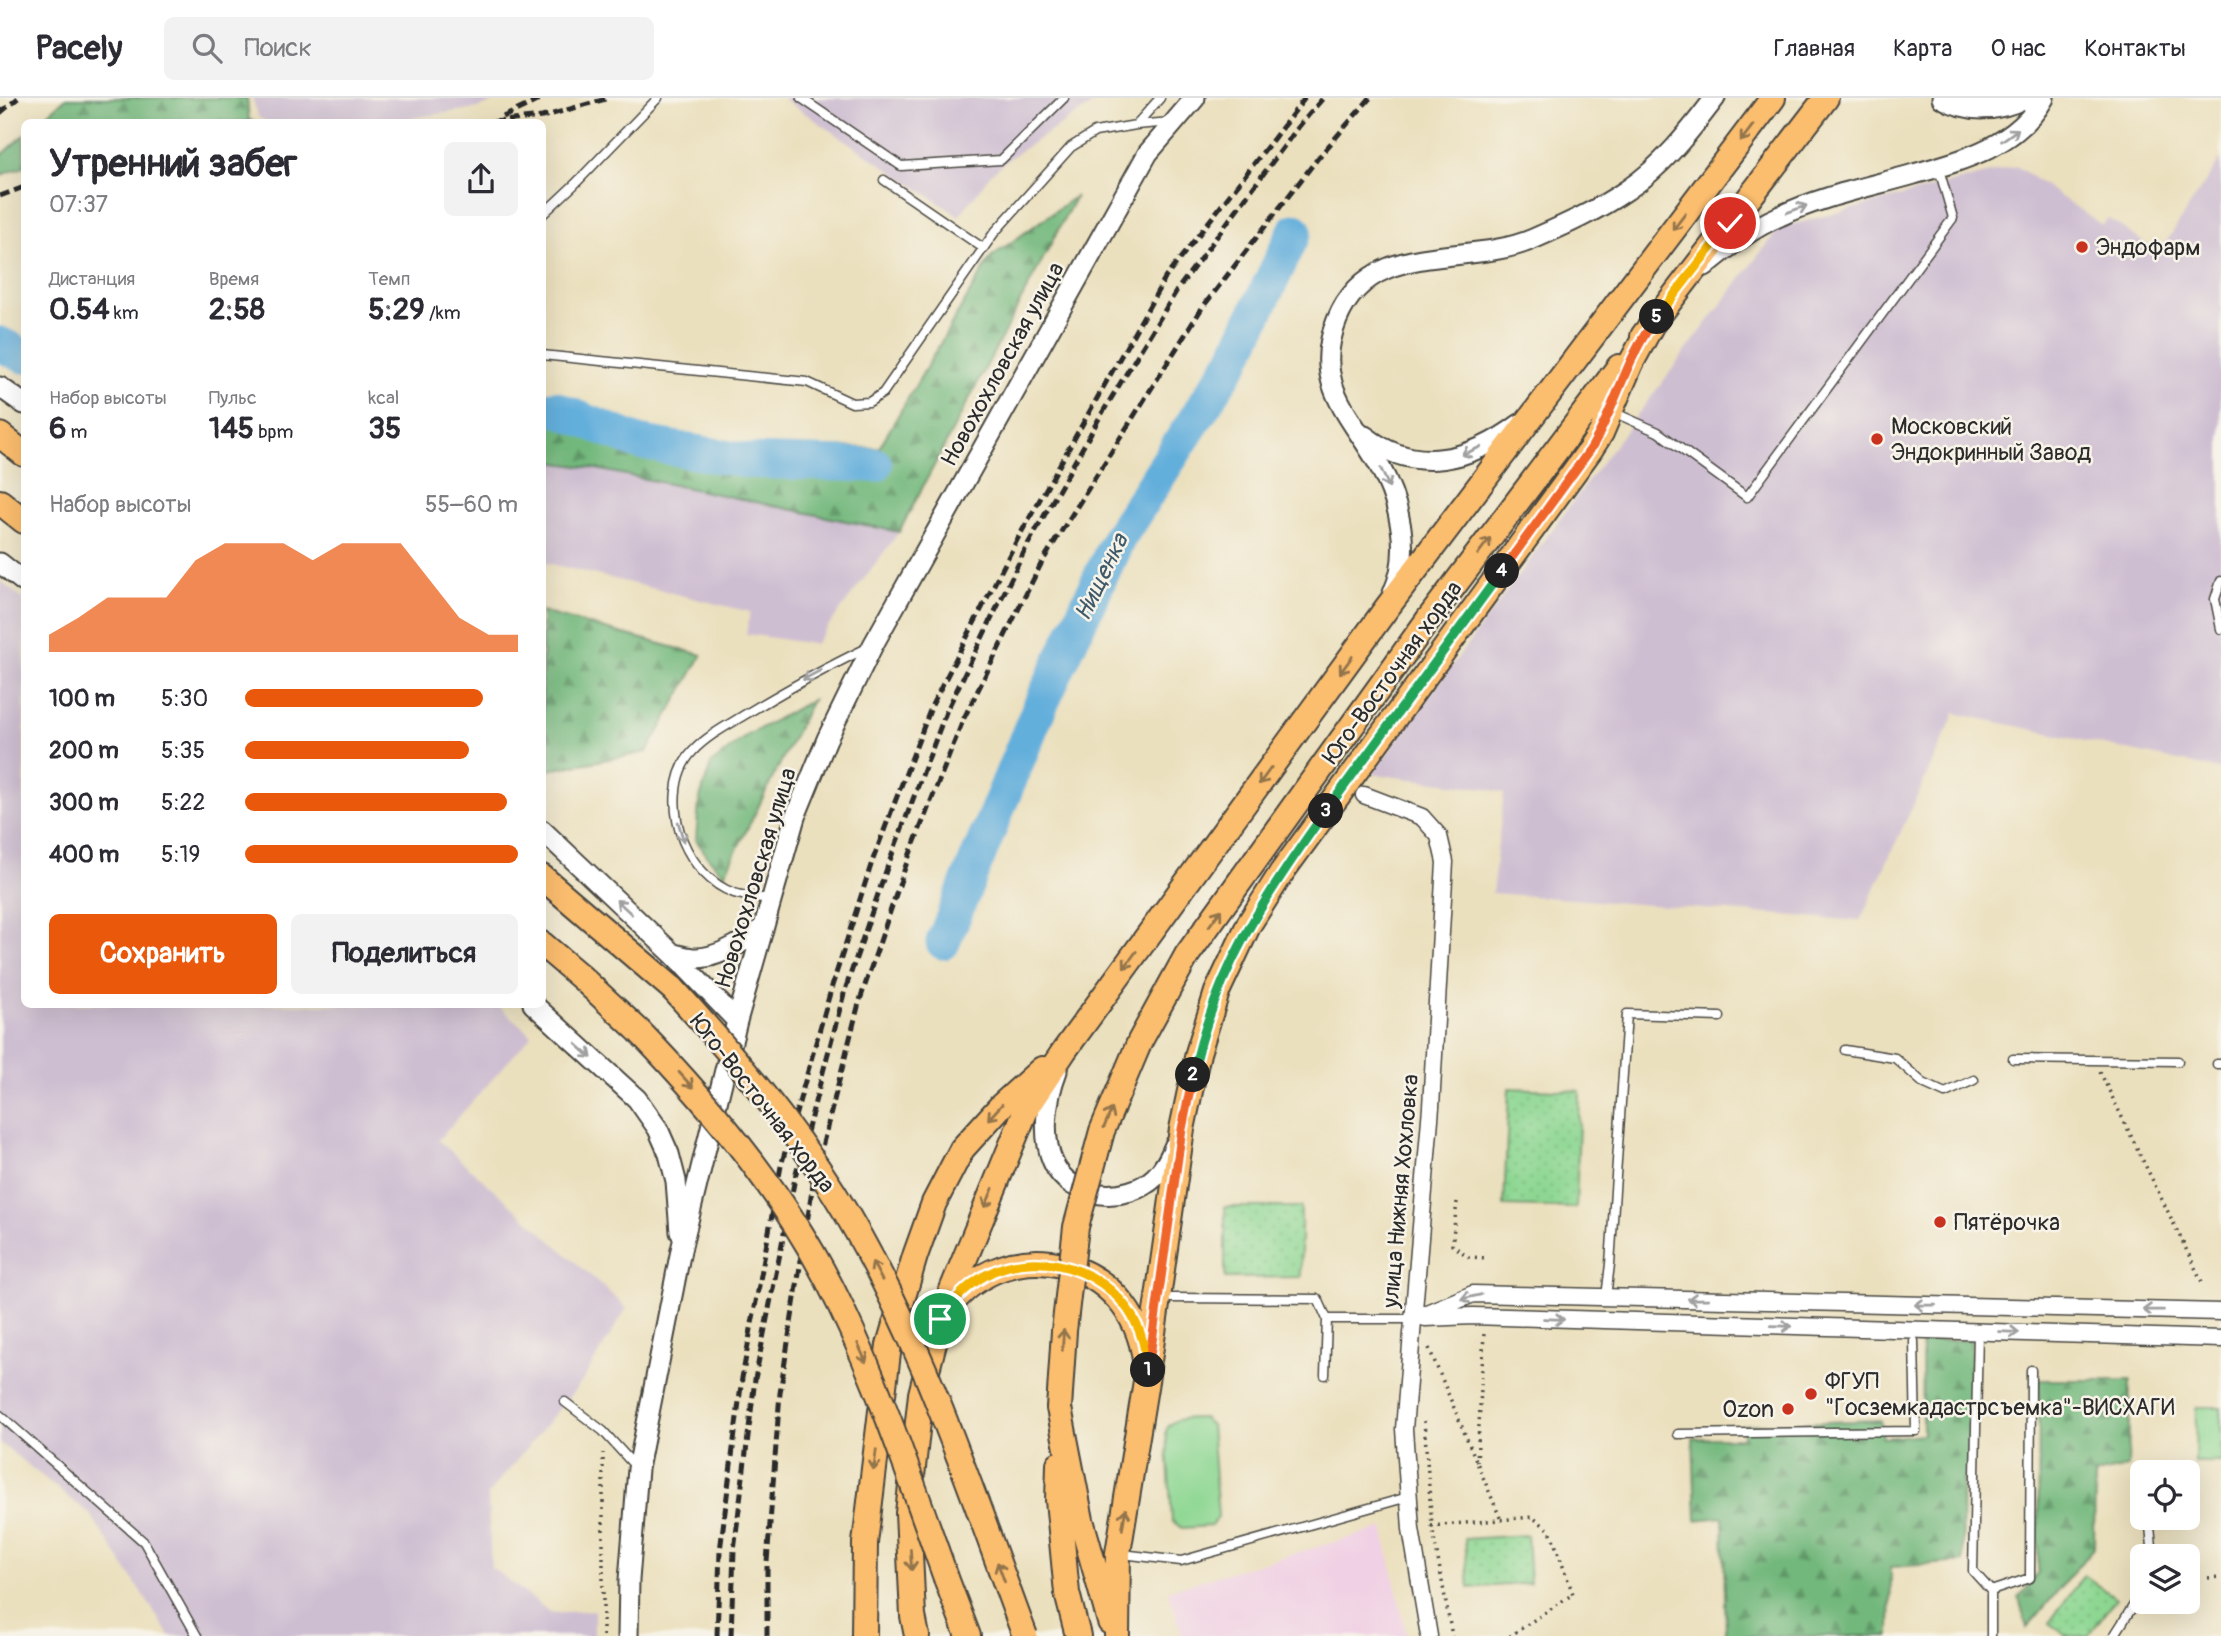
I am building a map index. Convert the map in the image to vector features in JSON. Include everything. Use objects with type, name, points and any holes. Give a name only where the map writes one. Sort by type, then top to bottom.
[{"type":"main road","name":"Юго-Восточная хорда","points":[[917,1636],[908,1513],[921,1394],[940,1319],[1028,1105],[1064,1051],[1386,609],[1773,98]]},
{"type":"main road","name":"Юго-Восточная хорда","points":[[1078,1636],[1067,1593],[1058,1500],[1059,1408],[1064,1331],[1076,1227],[1102,1131],[1140,1041],[1187,955],[1428,620],[1826,98]]},
{"type":"main road","points":[[1116,1636],[1118,1553],[1147,1375],[1182,1129],[1198,1053],[1217,992],[1250,924],[1282,872],[1590,450],[1601,433],[1631,363],[1652,324]]},
{"type":"main road","points":[[0,435],[21,452]]},
{"type":"main road","points":[[0,502],[21,519]]},
{"type":"main road","name":"Юго-Восточная хорда","points":[[546,880],[673,989],[723,1043],[782,1119],[834,1193],[881,1277],[923,1364],[1025,1636]]},
{"type":"main road","name":"Юго-Восточная хорда","points":[[546,947],[639,1031],[689,1083],[746,1153],[795,1225],[839,1302],[877,1387],[968,1636]]},
{"type":"main road","points":[[864,1636],[865,1543],[889,1345],[915,1256],[934,1203],[962,1149],[1001,1106],[1064,1051]]},
{"type":"main road","points":[[940,1319],[958,1294],[1004,1267],[1054,1263],[1078,1269],[1098,1280],[1116,1295],[1133,1318],[1143,1342],[1147,1375]]},
{"type":"main road","points":[[1059,1408],[1081,1520],[1098,1588],[1116,1636]]},
{"type":"street","name":"Новохохловская улица","points":[[628,1636],[629,1580],[638,1469],[681,1250],[737,1021],[795,817],[827,739],[873,645],[1148,152],[1195,98]]},
{"type":"street","points":[[1386,609],[1398,582],[1403,562],[1400,521],[1393,495],[1380,466],[1349,420],[1333,388],[1329,353],[1337,319],[1345,303],[1363,284],[1385,268],[1401,262],[1475,254],[1529,241],[1589,213],[1629,189],[1670,153],[1715,98]]},
{"type":"street","points":[[1941,98],[1961,107],[1981,110],[2003,107],[2025,98]]},
{"type":"street","points":[[1680,288],[1749,232],[1781,215],[1821,200],[1965,160],[1990,149],[2014,134],[2035,114],[2044,98]]},
{"type":"street","points":[[0,387],[21,402]]},
{"type":"street","points":[[1349,420],[1361,433],[1382,448],[1407,458],[1425,460],[1460,456],[1476,450],[1530,418]]},
{"type":"street","points":[[0,563],[21,580]]},
{"type":"street","name":"улица Нижняя Хохловка","points":[[1364,794],[1422,817],[1439,836],[1445,862],[1431,1107],[1404,1429],[1408,1497],[1429,1636]]},
{"type":"street","points":[[546,834],[673,954],[737,1021]]},
{"type":"street","points":[[673,954],[698,958],[721,952],[748,939],[763,928]]},
{"type":"street","points":[[537,1008],[637,1099],[658,1129],[669,1154],[676,1181],[681,1250]]},
{"type":"street","points":[[1064,1051],[1048,1094],[1048,1145],[1057,1170],[1071,1183],[1086,1191],[1106,1195],[1140,1187],[1155,1178],[1167,1163],[1182,1129]]},
{"type":"street","points":[[1412,1319],[1472,1294],[2221,1312]]},
{"type":"street","points":[[1412,1319],[1473,1316],[2221,1339]]},
{"type":"lane","points":[[546,211],[658,98]]},
{"type":"lane","points":[[801,98],[901,166],[1001,160],[1064,98]]},
{"type":"lane","points":[[1136,125],[1160,98]]},
{"type":"lane","points":[[546,355],[807,382],[852,403],[869,402],[883,393],[994,233],[1071,147],[1095,132],[1174,122]]},
{"type":"lane","points":[[1610,411],[1658,432],[1747,497],[1953,218],[1938,167]]},
{"type":"lane","points":[[884,180],[983,248]]},
{"type":"lane","points":[[2221,581],[2214,599],[2221,629]]},
{"type":"lane","points":[[772,900],[733,893],[703,872],[688,855],[679,831],[675,806],[678,778],[692,751],[720,730],[807,677],[873,645]]},
{"type":"lane","points":[[1606,1297],[1627,1014],[1720,1017]]},
{"type":"lane","points":[[1845,1050],[1895,1058],[1923,1083],[1945,1093],[1974,1080]]},
{"type":"lane","points":[[2013,1059],[2178,1061]]},
{"type":"lane","points":[[1171,1298],[1318,1299],[1327,1319],[1325,1374]]},
{"type":"lane","points":[[1327,1319],[1412,1319]]},
{"type":"lane","points":[[1979,1332],[1973,1571],[1991,1591],[1991,1636]]},
{"type":"lane","points":[[1678,1434],[1916,1431],[1914,1341]]},
{"type":"lane","points":[[1991,1591],[2031,1578],[2031,1370]]},
{"type":"lane","points":[[565,1402],[603,1431],[638,1469]]},
{"type":"lane","points":[[0,1415],[145,1542],[197,1636]]},
{"type":"lane","points":[[1118,1553],[1181,1560],[1408,1497]]},
{"type":"lane","points":[[2114,1636],[2130,1611]]},
{"type":"path","points":[[2094,1060],[2203,1284]]},
{"type":"path","points":[[1457,1202],[1452,1245],[1469,1258],[1488,1258]]},
{"type":"path","points":[[1477,1462],[1485,1326]]},
{"type":"path","points":[[1429,1346],[1501,1520]]},
{"type":"path","points":[[1424,1417],[1432,1526],[1452,1636]]},
{"type":"path","points":[[603,1431],[603,1636]]},
{"type":"path","points":[[1422,1528],[1532,1517],[1550,1530],[1573,1594],[1510,1636]]},
{"type":"path","points":[[2208,1578],[2221,1577]]},
{"type":"shaded area","points":[[252,98],[506,98],[478,108],[405,119],[259,118]]},
{"type":"shaded area","points":[[782,98],[1102,98],[1011,157],[991,174],[959,216]]},
{"type":"shaded area","points":[[2221,158],[2221,770],[1955,713],[1860,921],[1492,893],[1504,793],[1372,774],[1779,228],[2016,166],[2102,225],[2108,218],[2159,253]]},
{"type":"shaded area","points":[[546,461],[592,468],[899,532],[815,644],[746,634],[750,612],[546,563]]},
{"type":"shaded area","points":[[0,580],[21,598],[21,1008],[500,1008],[532,1035],[438,1140],[627,1308],[583,1380],[488,1495],[491,1567],[551,1613],[594,1610],[594,1636],[170,1636],[90,1514],[0,1443]]},
{"type":"shaded area","points":[[1383,1528],[1407,1636],[1183,1636],[1168,1590]]},
{"type":"green space","points":[[66,98],[247,98],[249,119],[42,119]]},
{"type":"green space","points":[[21,138],[21,168],[0,175],[0,157]]},
{"type":"green space","points":[[1076,196],[899,532],[592,468],[546,461],[546,418],[754,446],[879,448],[991,257]]},
{"type":"green space","points":[[546,613],[702,655],[647,752],[546,770]]},
{"type":"green space","points":[[812,700],[724,875],[696,840],[699,801],[711,764],[746,736]]},
{"type":"green space","points":[[1509,1088],[1580,1091],[1576,1208],[1504,1206]]},
{"type":"green space","points":[[1225,1207],[1301,1207],[1301,1277],[1225,1278]]},
{"type":"green space","points":[[1971,1340],[1971,1480],[1962,1480],[1963,1562],[1891,1567],[1890,1636],[1726,1636],[1723,1517],[1696,1520],[1693,1438],[1743,1438],[1742,1425],[1880,1420],[1883,1438],[1923,1434],[1922,1341]]},
{"type":"green space","points":[[2039,1380],[2130,1380],[2128,1467],[2095,1474],[2094,1547],[2027,1628],[2019,1598],[2038,1573]]},
{"type":"green space","points":[[2196,1407],[2221,1407],[2221,1462],[2195,1460]]},
{"type":"green space","points":[[1203,1418],[1211,1425],[1218,1517],[1211,1526],[1182,1528],[1172,1521],[1166,1431],[1177,1421]]},
{"type":"green space","points":[[1527,1535],[1530,1583],[1469,1588],[1465,1539]]},
{"type":"green space","points":[[2084,1575],[2116,1598],[2088,1636],[2067,1636],[2049,1623]]},
{"type":"waterway","name":"Нищенка","points":[[943,942],[1037,713],[1118,539],[1234,359],[1295,231]]},
{"type":"waterway","name":"Нищенка","points":[[0,344],[21,354]]},
{"type":"waterway","name":"Нищенка","points":[[546,409],[554,408],[638,442],[747,461],[875,465]]},
{"type":"railway","points":[[0,113],[18,98]]},
{"type":"railway","points":[[503,117],[543,98]]},
{"type":"railway","points":[[522,119],[542,117],[609,98]]},
{"type":"railway","points":[[717,1636],[720,1551],[742,1378],[781,1166],[832,986],[872,862],[932,705],[1017,540],[1165,278],[1305,98]]},
{"type":"railway","points":[[731,1636],[734,1550],[755,1379],[796,1173],[845,990],[887,868],[946,712],[1027,546],[1101,415],[1177,290],[1296,130],[1323,98]]},
{"type":"railway","points":[[767,1636],[767,1562],[780,1393],[814,1178],[859,1003],[908,859],[964,718],[1042,562],[1202,308],[1318,158],[1370,98]]},
{"type":"railway","points":[[0,196],[21,188]]},
{"type":"place","name":"Эндофарм","points":[[2082,247]]},
{"type":"place","name":"Московский Эндокринный Завод","points":[[1877,439]]},
{"type":"place","name":"Пятёрочка","points":[[1940,1222]]},
{"type":"place","name":"ФГУП \"Госземкадастрсъемка\"-ВИСХАГИ","points":[[1811,1394]]},
{"type":"place","name":"Ozon","points":[[1788,1409]]},
{"type":"route","points":[[940,1319],[958,1294],[1004,1267],[1054,1263],[1078,1269],[1098,1280],[1116,1295],[1133,1318],[1143,1342],[1147,1375],[1182,1129],[1198,1053],[1217,992],[1250,924],[1282,872],[1590,450],[1601,433],[1631,363],[1652,324],[1730,223]]}]
